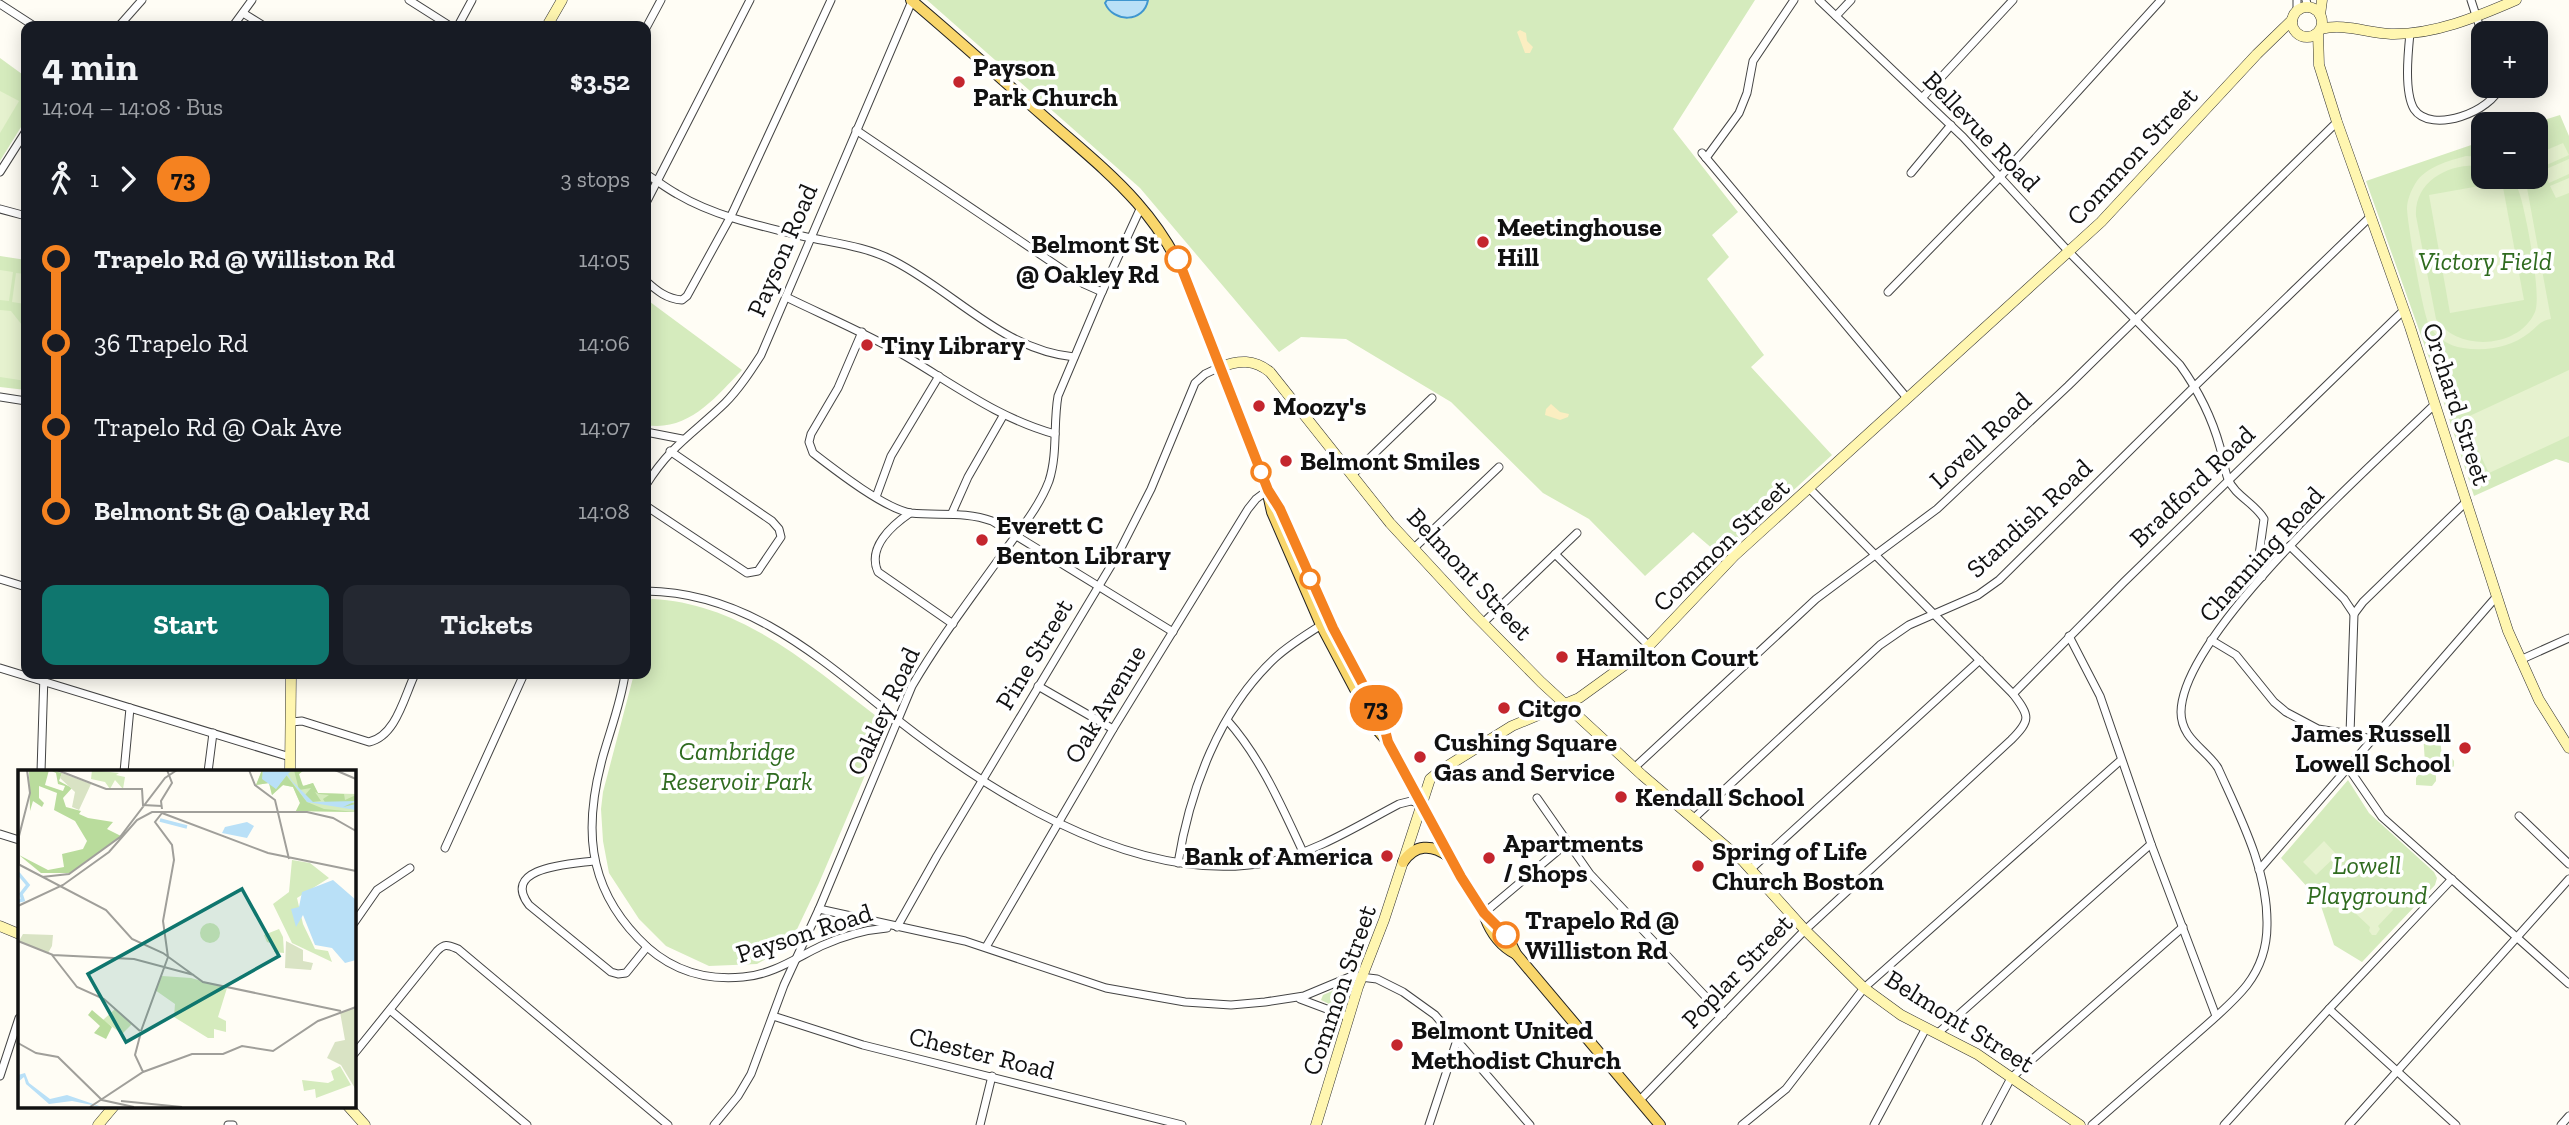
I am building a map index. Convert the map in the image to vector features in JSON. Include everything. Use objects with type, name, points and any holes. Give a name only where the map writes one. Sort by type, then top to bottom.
[{"type":"main road","points":[[550,21],[562,0]]},
{"type":"main road","points":[[2319,31],[2322,22],[2322,0]]},
{"type":"main road","points":[[2270,42],[2301,36],[2312,37],[2330,27],[2386,34],[2438,29],[2516,0]]},
{"type":"main road","points":[[911,1],[1105,170],[1142,206],[1164,235],[1178,259],[1268,490],[1280,509],[1325,623],[1383,722],[1388,742],[1449,857],[1484,913],[1501,929],[1516,954],[1660,1125]]},
{"type":"main road","points":[[2301,36],[2294,30],[2295,16],[2309,4],[2320,15],[2357,30]]},
{"type":"main road","name":"Common Street","points":[[1316,1125],[1362,976],[1384,920],[1429,781],[1438,772],[1512,726],[1579,698],[1649,646],[1729,561],[2117,206],[2295,16]]},
{"type":"main road","name":"Orchard Street","points":[[2319,31],[2319,65]]},
{"type":"main road","name":"Orchard Street","points":[[2301,36],[2319,65],[2404,310],[2520,660],[2539,700],[2569,748]]},
{"type":"main road","name":"Belmont Street","points":[[1220,367],[1250,361],[1270,372],[1413,550],[1483,623],[1634,768],[1751,869],[1805,930],[1864,988],[1886,1006],[1977,1054],[2079,1125]]},
{"type":"main road","points":[[290,770],[291,679]]},
{"type":"main road","points":[[1403,862],[1412,851],[1424,847],[1437,849],[1449,857]]},
{"type":"main road","points":[[0,926],[18,934]]},
{"type":"main road","points":[[98,1125],[112,1108]]},
{"type":"main road","points":[[350,1108],[365,1125]]},
{"type":"street","points":[[15,0],[4,6],[26,21]]},
{"type":"street","points":[[123,21],[142,0]]},
{"type":"street","points":[[237,21],[251,0]]},
{"type":"street","points":[[409,0],[442,21]]},
{"type":"street","points":[[461,21],[472,0]]},
{"type":"street","points":[[650,21],[662,0]]},
{"type":"street","points":[[651,194],[750,0]]},
{"type":"street","points":[[651,286],[659,293],[674,299],[682,300],[687,296],[731,216],[831,0]]},
{"type":"street","points":[[1794,0],[1754,61],[1747,93],[1739,113],[1704,155],[1907,398]]},
{"type":"street","name":"Bellevue Road","points":[[1819,0],[1951,125],[2069,252],[2180,365],[2195,386],[2219,445],[2228,480],[2264,519],[2259,555],[2263,577]]},
{"type":"street","points":[[1836,16],[1851,0]]},
{"type":"street","points":[[1922,98],[2012,0]]},
{"type":"street","points":[[1888,292],[2000,177],[2161,0]]},
{"type":"street","points":[[2295,16],[2297,0]]},
{"type":"street","points":[[2471,0],[2478,21]]},
{"type":"street","name":"Payson Road","points":[[651,478],[670,451],[725,403],[745,380],[761,355],[911,1]]},
{"type":"street","points":[[243,13],[256,21]]},
{"type":"street","points":[[2410,33],[2409,94],[2413,108],[2421,117],[2438,121],[2476,110],[2493,98]]},
{"type":"street","name":"Lovell Road","points":[[1634,768],[1816,599],[1937,509],[2337,122]]},
{"type":"street","points":[[1911,173],[1951,125]]},
{"type":"street","points":[[856,130],[1083,284],[1102,292]]},
{"type":"street","points":[[0,172],[21,139]]},
{"type":"street","points":[[651,177],[701,206],[731,216],[811,238],[871,250],[947,293],[1014,341],[1051,355],[1074,357]]},
{"type":"street","name":"Oakley Road","points":[[714,1125],[738,1096],[751,1074],[794,961],[819,909],[917,677],[1016,536],[1047,485],[1053,466],[1058,396],[1142,206]]},
{"type":"street","points":[[0,209],[21,215]]},
{"type":"street","name":"Standish Road","points":[[1693,819],[1880,645],[1909,625],[1978,595],[1998,580],[2370,217]]},
{"type":"street","points":[[786,297],[862,332],[1003,416],[1055,434]]},
{"type":"street","name":"Bradford Road","points":[[2013,694],[2069,636],[2404,310]]},
{"type":"street","points":[[862,332],[838,388],[811,433],[809,442],[813,453],[876,497],[900,510],[910,513],[978,516],[992,521],[1174,632]]},
{"type":"street","name":"Pine Street","points":[[897,927],[1099,586],[1151,489],[1195,383],[1205,374],[1220,367]]},
{"type":"street","points":[[876,497],[891,456],[939,376]]},
{"type":"street","points":[[0,397],[21,400]]},
{"type":"street","points":[[1352,475],[1433,398]]},
{"type":"street","name":"Channing Road","points":[[2092,1125],[2216,1016],[2247,985],[2265,949],[2266,906],[2259,870],[2218,768],[2212,758],[2194,744],[2185,729],[2181,713],[2193,673],[2229,614],[2290,546],[2435,404]]},
{"type":"street","points":[[952,513],[968,477],[1003,416]]},
{"type":"street","points":[[651,433],[682,439]]},
{"type":"street","points":[[651,509],[747,573],[758,571],[781,537],[779,529],[772,521],[670,451]]},
{"type":"street","points":[[1413,550],[1499,467]]},
{"type":"street","points":[[1810,489],[2013,694]]},
{"type":"street","name":"Oak Avenue","points":[[986,947],[1113,729],[1250,506],[1268,490]]},
{"type":"street","points":[[2350,734],[2354,614],[2363,602],[2467,501]]},
{"type":"street","points":[[910,513],[888,532],[877,547],[874,563],[878,572],[953,624]]},
{"type":"street","points":[[1483,623],[1577,533]]},
{"type":"street","points":[[2290,546],[2344,599],[2354,614]]},
{"type":"street","points":[[1555,554],[1649,646]]},
{"type":"street","points":[[0,579],[21,585]]},
{"type":"street","points":[[651,591],[718,601],[769,625],[944,756],[982,780],[1059,821],[1119,848],[1178,863],[1242,866],[1271,862],[1303,852],[1399,804],[1421,804]]},
{"type":"street","points":[[2259,870],[2497,596]]},
{"type":"street","points":[[1178,863],[1183,833],[1196,788],[1227,720],[1248,689],[1275,658],[1325,623]]},
{"type":"street","points":[[2069,636],[2100,696],[2151,844],[2216,1016]]},
{"type":"street","points":[[2520,660],[2569,638]]},
{"type":"street","points":[[2211,640],[2236,655],[2274,702],[2301,722],[2318,729],[2371,739]]},
{"type":"street","points":[[1751,869],[1980,660]]},
{"type":"street","points":[[0,668],[21,673]]},
{"type":"street","points":[[41,770],[44,679]]},
{"type":"street","points":[[47,679],[130,708],[290,757]]},
{"type":"street","points":[[291,722],[302,721],[369,742],[378,740],[391,727],[413,679]]},
{"type":"street","points":[[445,848],[522,679]]},
{"type":"street","name":"Payson Road","points":[[624,679],[596,784],[592,821],[593,861],[612,905],[625,924],[647,947],[665,961],[688,972],[708,977],[745,977],[794,961],[844,936],[866,930],[897,927]]},
{"type":"street","points":[[1038,686],[1113,729]]},
{"type":"street","name":"Poplar Street","points":[[1639,1101],[1805,930],[2023,728],[2026,710],[2013,694]]},
{"type":"street","points":[[124,770],[130,708]]},
{"type":"street","points":[[1227,720],[1241,735],[1259,766],[1303,852]]},
{"type":"street","points":[[208,770],[213,733]]},
{"type":"street","points":[[1742,1125],[1786,1089],[1864,988],[2121,760]]},
{"type":"street","points":[[2349,769],[2382,817],[2569,984]]},
{"type":"street","points":[[1537,798],[1597,881],[1723,1015]]},
{"type":"street","points":[[2519,816],[2569,864]]},
{"type":"street","points":[[0,834],[18,840]]},
{"type":"street","points":[[1484,913],[1567,843]]},
{"type":"street","points":[[1938,1034],[2151,844]]},
{"type":"street","points":[[593,861],[536,871],[525,882],[521,890],[523,896],[538,913],[611,972],[626,973],[647,947]]},
{"type":"street","points":[[355,922],[377,890],[410,867]]},
{"type":"street","points":[[2224,1125],[2449,876]]},
{"type":"street","points":[[2349,1125],[2569,879]]},
{"type":"street","name":"Payson Road","points":[[819,909],[965,941],[1106,988],[1189,1003],[1231,1005],[1292,998],[1310,994],[1348,977],[1362,976]]},
{"type":"street","points":[[1986,1125],[2011,1078],[2183,928]]},
{"type":"street","points":[[355,1053],[437,951],[448,944],[458,949],[668,1125]]},
{"type":"street","points":[[1362,976],[1383,981],[1416,1000],[1435,1015],[1528,1124]]},
{"type":"street","name":"Payson Road","points":[[1292,998],[1313,1002],[1349,1017]]},
{"type":"street","points":[[2329,1009],[2456,1125]]},
{"type":"street","points":[[390,1010],[527,1125]]},
{"type":"street","name":"Chester Road","points":[[773,1016],[863,1045],[1182,1125]]},
{"type":"street","points":[[0,1076],[18,1021]]},
{"type":"street","points":[[1874,1125],[1926,1028]]},
{"type":"street","points":[[1429,1125],[1457,1040]]},
{"type":"street","points":[[980,1125],[992,1076]]},
{"type":"street","points":[[2561,1125],[2569,1116]]},
{"type":"green space","points":[[927,0],[1755,0],[1673,129],[1738,212],[1712,235],[1729,257],[1707,279],[1764,355],[1751,367],[1832,455],[1721,556],[1693,532],[1645,576],[1589,519],[1543,493],[1451,402],[1346,339],[1301,337],[1279,352],[1140,188]]},
{"type":"green space","points":[[0,58],[21,73],[21,127],[0,161]]},
{"type":"green space","points":[[0,91],[19,101],[0,133]]},
{"type":"green space","name":"Victory Field","points":[[2560,115],[2569,136],[2569,463],[2556,459],[2474,496],[2434,372],[2366,181],[2471,145],[2471,189],[2548,189],[2548,119]]},
{"type":"green space","points":[[2563,143],[2569,155],[2548,164],[2548,149]]},
{"type":"green space","points":[[2471,156],[2471,166],[2447,171],[2428,183],[2417,203],[2416,216],[2436,319],[2446,330],[2458,337],[2487,342],[2502,339],[2527,324],[2535,312],[2535,273],[2518,189],[2527,189],[2551,319],[2541,322],[2529,333],[2506,345],[2489,349],[2463,348],[2443,341],[2429,325],[2416,268],[2408,219],[2408,199],[2419,178],[2452,160]]},
{"type":"green space","points":[[2569,159],[2569,174],[2549,183],[2548,168]]},
{"type":"green space","points":[[2569,178],[2569,193],[2556,198],[2550,186]]},
{"type":"green space","points":[[2471,188],[2503,189],[2524,300],[2450,313],[2429,195]]},
{"type":"green space","points":[[0,256],[21,259],[21,389],[0,387]]},
{"type":"green space","points":[[0,270],[13,272],[9,301],[0,300]]},
{"type":"green space","points":[[16,273],[21,274],[21,303],[12,302]]},
{"type":"green space","points":[[651,303],[742,370],[700,411],[675,423],[651,425]]},
{"type":"green space","points":[[0,310],[11,311],[21,324],[21,380],[0,377]]},
{"type":"green space","points":[[2569,370],[2569,436],[2489,473],[2463,419]]},
{"type":"green space","name":"Cambridge Reservoir Park","points":[[651,599],[685,603],[746,625],[802,659],[880,719],[884,726],[819,883],[789,946],[757,964],[709,966],[666,946],[639,919],[609,873],[603,841],[603,792],[633,679],[651,679]]},
{"type":"green space","points":[[2432,730],[2440,738],[2442,757],[2451,757],[2454,761],[2454,766],[2449,771],[2430,767],[2425,763],[2423,733]]},
{"type":"green space","points":[[2436,771],[2436,781],[2432,786],[2416,785],[2420,772]]},
{"type":"green space","name":"Lowell Playground","points":[[2348,780],[2369,813],[2434,872],[2437,878],[2435,885],[2362,962],[2334,945],[2319,900],[2281,858]]},
{"type":"green space","points":[[2324,841],[2337,855],[2316,875],[2303,862]]},
{"type":"green space","points":[[2374,892],[2386,898],[2393,910],[2378,926],[2380,929],[2376,935],[2372,935],[2370,927],[2355,913],[2361,898]]},
{"type":"green space","points":[[1348,984],[1341,1010],[1321,1000],[1323,995]]},
{"type":"sand","points":[[1520,30],[1526,33],[1527,41],[1533,47],[1530,53],[1525,53],[1517,32]]},
{"type":"sand","points":[[1551,404],[1560,412],[1569,414],[1568,417],[1560,420],[1545,415]]},
{"type":"water","points":[[1107,0],[1148,0],[1141,13],[1128,18],[1109,10],[1105,3]]},
{"type":"bus line","name":"73","points":[[1178,259],[1268,490],[1280,509],[1333,628],[1383,722],[1388,742],[1469,890],[1484,913],[1506,935]]},
{"type":"place","name":"Payson Park Church","points":[[959,82]]},
{"type":"place","name":"Meetinghouse Hill","points":[[1483,242]]},
{"type":"place","name":"Belmont St @ Oakley Rd","points":[[1178,259]]},
{"type":"place","name":"Tiny Library","points":[[867,345]]},
{"type":"place","name":"Moozy's","points":[[1259,406]]},
{"type":"place","name":"Belmont Smiles","points":[[1286,461]]},
{"type":"place","name":"Everett C Benton Library","points":[[982,540]]},
{"type":"place","name":"Hamilton Court","points":[[1562,657]]},
{"type":"place","name":"Citgo","points":[[1504,708]]},
{"type":"place","name":"James Russell Lowell School","points":[[2465,748]]},
{"type":"place","name":"Cushing Square Gas and Service","points":[[1420,757]]},
{"type":"place","name":"Kendall School","points":[[1621,797]]},
{"type":"place","name":"Bank of America","points":[[1387,856]]},
{"type":"place","name":"Apartments / Shops","points":[[1489,858]]},
{"type":"place","name":"Spring of Life Church Boston","points":[[1698,866]]},
{"type":"place","name":"Trapelo Rd @ Williston Rd","points":[[1506,935]]},
{"type":"place","name":"Belmont United Methodist Church","points":[[1397,1045]]}]
